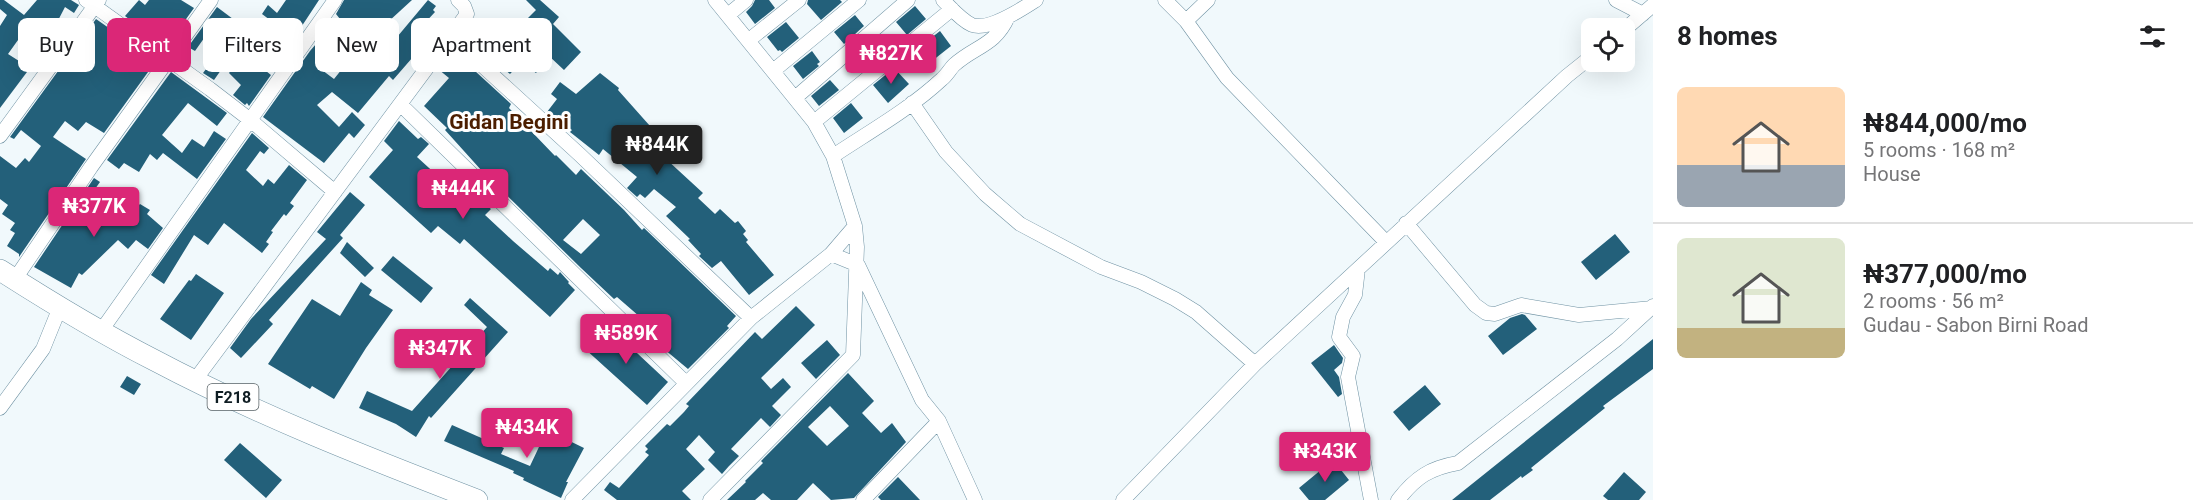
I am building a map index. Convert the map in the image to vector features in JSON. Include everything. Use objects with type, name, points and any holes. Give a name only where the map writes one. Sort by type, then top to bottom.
[{"type":"main road","name":"F218","points":[[7,275],[155,361],[338,446],[477,500]]},
{"type":"street","points":[[191,28],[211,0]]},
{"type":"street","points":[[101,331],[334,0]]},
{"type":"street","points":[[458,0],[464,6],[467,14],[464,18]]},
{"type":"street","points":[[710,500],[853,355],[858,265],[855,226],[833,156],[814,122],[715,0]]},
{"type":"street","points":[[728,15],[746,0]]},
{"type":"street","points":[[749,40],[799,0]]},
{"type":"street","points":[[774,71],[859,0]]},
{"type":"street","points":[[795,98],[908,0]]},
{"type":"street","points":[[814,122],[948,5],[970,24],[979,26],[1008,17],[1036,0]]},
{"type":"street","points":[[1165,0],[1186,21],[1227,78],[1386,242]]},
{"type":"street","points":[[1186,21],[1208,0]]},
{"type":"street","points":[[1616,0],[1648,10]]},
{"type":"street","points":[[0,136],[93,2],[115,18]]},
{"type":"street","points":[[1635,21],[1648,10]]},
{"type":"street","points":[[833,156],[912,103],[942,79],[955,64],[987,44],[1002,30],[1008,17]]},
{"type":"street","points":[[1123,500],[1255,364],[1581,65]]},
{"type":"street","points":[[7,275],[92,167],[160,72]]},
{"type":"street","points":[[188,72],[249,119],[335,192]]},
{"type":"street","points":[[195,380],[424,72]]},
{"type":"street","points":[[489,72],[751,318]]},
{"type":"street","points":[[912,103],[946,152],[985,194],[1020,224],[1101,267],[1141,282],[1182,303],[1196,312],[1255,364]]},
{"type":"street","points":[[400,104],[686,383]]},
{"type":"street","points":[[1406,223],[1475,305],[1486,313],[1495,314],[1521,305],[1579,315],[1653,307]]},
{"type":"street","points":[[572,500],[751,318],[831,254],[855,226]]},
{"type":"street","points":[[831,254],[858,265],[922,400],[939,421],[975,500]]},
{"type":"street","points":[[1358,268],[1355,296],[1341,322],[1339,337],[1353,356],[1348,377],[1371,500]]},
{"type":"street","points":[[1326,297],[1341,322]]},
{"type":"street","points":[[0,408],[43,349],[60,307]]},
{"type":"street","points":[[1398,500],[1417,480],[1432,469],[1458,463],[1617,339],[1653,307]]},
{"type":"street","points":[[863,500],[939,421]]},
{"type":"building","points":[[0,0],[4,0],[24,15],[37,0],[71,0],[79,5],[74,13],[65,7],[59,18],[18,18],[18,40],[8,54],[18,60],[18,72],[27,72],[0,108],[0,26],[7,15],[0,9]]},
{"type":"building","points":[[139,0],[145,5],[149,0],[181,0],[194,8],[187,18],[128,18],[125,16]]},
{"type":"building","points":[[286,0],[319,0],[303,24],[303,18],[267,18],[262,14],[268,5],[277,13]]},
{"type":"building","points":[[344,0],[412,0],[392,18],[339,18],[336,14]]},
{"type":"building","points":[[428,0],[436,6],[433,10],[435,12],[429,18],[413,18]]},
{"type":"building","points":[[526,0],[540,0],[559,17],[553,24],[581,52],[564,70],[552,59],[552,18],[528,18],[536,10]]},
{"type":"building","points":[[755,0],[769,0],[775,8],[755,24],[746,12]]},
{"type":"building","points":[[808,0],[840,0],[842,2],[821,20],[807,4]]},
{"type":"building","points":[[915,6],[926,19],[907,35],[896,22]]},
{"type":"building","points":[[217,7],[232,18],[209,18]]},
{"type":"building","points":[[855,15],[864,26],[844,44],[834,32]]},
{"type":"building","points":[[95,20],[107,27],[107,72],[148,72],[104,133],[86,122],[78,131],[65,121],[53,137],[86,159],[19,257],[19,254],[7,246],[15,233],[10,230],[15,223],[2,214],[8,205],[0,199],[0,156],[16,168],[25,158],[29,162],[41,146],[21,130],[14,139],[10,137],[57,72],[95,72]]},
{"type":"building","points":[[411,20],[411,59],[393,80],[389,76],[358,113],[332,92],[317,105],[339,127],[352,112],[365,125],[354,138],[349,133],[324,163],[263,117],[295,72],[303,72],[303,61],[315,45],[315,72],[325,72],[334,79],[340,72],[399,72],[399,35]]},
{"type":"building","points":[[786,22],[799,38],[782,52],[778,51],[767,37]]},
{"type":"building","points":[[203,26],[203,40],[195,51],[191,49],[191,43]]},
{"type":"building","points":[[940,31],[951,46],[932,61],[921,46]]},
{"type":"building","points":[[873,42],[884,53],[862,71],[853,59]]},
{"type":"building","points":[[812,51],[820,62],[817,64],[819,66],[803,79],[793,66]]},
{"type":"building","points":[[894,68],[909,84],[888,103],[873,85]]},
{"type":"building","points":[[171,72],[227,113],[217,126],[188,103],[162,135],[182,153],[192,139],[204,147],[214,131],[226,139],[197,179],[163,153],[157,160],[150,154],[139,172],[124,163],[119,169],[107,160]]},
{"type":"building","points":[[204,72],[220,72],[214,80]]},
{"type":"building","points":[[267,72],[271,75],[249,106],[233,95],[241,85],[229,73]]},
{"type":"building","points":[[442,72],[476,72],[511,104],[509,108],[555,156],[576,175],[581,169],[642,230],[644,228],[736,316],[727,326],[729,328],[688,369],[664,349],[670,343],[617,297],[614,299],[581,268],[482,171],[445,130],[447,128],[424,106],[449,78]],"holes":[[[583,219],[600,235],[581,254],[563,240]]]},
{"type":"building","points":[[600,73],[619,88],[618,90],[650,126],[641,136],[703,193],[698,198],[715,214],[720,209],[735,223],[738,221],[746,231],[743,234],[748,240],[746,242],[774,275],[749,295],[721,261],[712,268],[699,256],[701,254],[688,240],[690,239],[666,216],[676,207],[654,189],[645,198],[640,194],[637,197],[627,188],[637,177],[603,149],[599,155],[570,132],[572,130],[547,112],[557,99],[551,94],[560,82],[576,94]]},
{"type":"building","points":[[830,80],[839,90],[819,106],[811,96]]},
{"type":"building","points":[[851,103],[863,118],[844,133],[833,118]]},
{"type":"building","points":[[399,121],[418,139],[421,137],[429,144],[417,157],[463,199],[470,191],[491,209],[485,215],[513,241],[548,271],[550,268],[558,275],[560,272],[569,282],[575,290],[550,317],[464,239],[460,244],[438,226],[431,233],[369,177],[393,150],[384,141]]},
{"type":"building","points":[[252,133],[269,148],[264,154],[260,151],[246,170],[263,186],[268,179],[274,184],[289,165],[307,180],[290,203],[294,206],[286,216],[284,214],[271,231],[273,232],[266,242],[269,244],[262,253],[224,223],[208,245],[194,235],[164,284],[151,275]]},
{"type":"building","points":[[94,178],[100,182],[85,203],[110,221],[125,200],[136,208],[140,204],[150,210],[147,214],[163,228],[148,249],[136,240],[128,249],[118,240],[82,275],[79,273],[71,288],[34,267]]},
{"type":"building","points":[[350,192],[365,205],[340,235],[343,238],[269,320],[273,324],[241,358],[230,348],[251,319],[326,239],[317,232]]},
{"type":"building","points":[[1615,234],[1630,252],[1596,280],[1581,262]]},
{"type":"building","points":[[347,242],[374,268],[365,277],[340,253]]},
{"type":"building","points":[[393,256],[433,288],[421,303],[381,270]]},
{"type":"building","points":[[196,274],[224,293],[191,340],[160,319]]},
{"type":"building","points":[[361,282],[372,290],[369,295],[393,310],[334,399],[312,386],[310,389],[268,364],[312,299],[340,316]]},
{"type":"building","points":[[470,298],[508,332],[431,418],[429,416],[416,437],[396,424],[359,408],[367,391],[412,411],[487,327],[464,305]]},
{"type":"building","points":[[796,306],[815,325],[761,378],[771,389],[783,378],[791,387],[772,406],[781,415],[770,427],[761,418],[731,449],[739,456],[722,474],[708,460],[715,452],[699,435],[686,449],[705,469],[682,491],[691,500],[617,500],[604,490],[610,482],[619,488],[649,455],[645,452],[648,449],[645,446],[667,424],[670,426],[684,412],[689,406],[686,404],[755,332],[762,339]]},
{"type":"building","points":[[1522,314],[1537,329],[1503,355],[1488,336],[1510,318]]},
{"type":"building","points":[[607,325],[668,382],[647,405],[584,348]]},
{"type":"building","points":[[1653,339],[1653,369],[1603,406],[1605,408],[1531,468],[1533,470],[1522,478],[1521,476],[1490,500],[1452,500]]},
{"type":"building","points":[[827,340],[840,355],[816,379],[801,363]]},
{"type":"building","points":[[1334,345],[1343,358],[1342,363],[1334,370],[1339,377],[1342,394],[1338,397],[1311,363]]},
{"type":"building","points":[[848,373],[874,401],[862,413],[881,433],[892,423],[906,442],[854,498],[831,500],[813,483],[797,500],[771,500],[763,493],[755,500],[727,500],[763,463],[761,461]],"holes":[[[830,406],[849,426],[827,446],[808,427]]]},
{"type":"building","points":[[127,376],[141,384],[134,395],[120,387]]},
{"type":"building","points":[[1425,385],[1441,404],[1409,431],[1393,412]]},
{"type":"building","points":[[452,425],[504,448],[501,454],[530,466],[547,430],[584,448],[566,482],[568,482],[561,498],[523,480],[524,478],[513,473],[514,471],[444,441]]},
{"type":"building","points":[[240,443],[282,480],[266,498],[224,460]]},
{"type":"building","points":[[1333,460],[1349,480],[1325,500],[1309,500],[1299,488]]},
{"type":"building","points":[[1624,472],[1646,492],[1639,500],[1608,500],[1603,496]]},
{"type":"building","points":[[898,477],[920,500],[881,500],[878,497]]},
{"type":"district","name":"Gidan Begini","points":[[509,122]]}]
